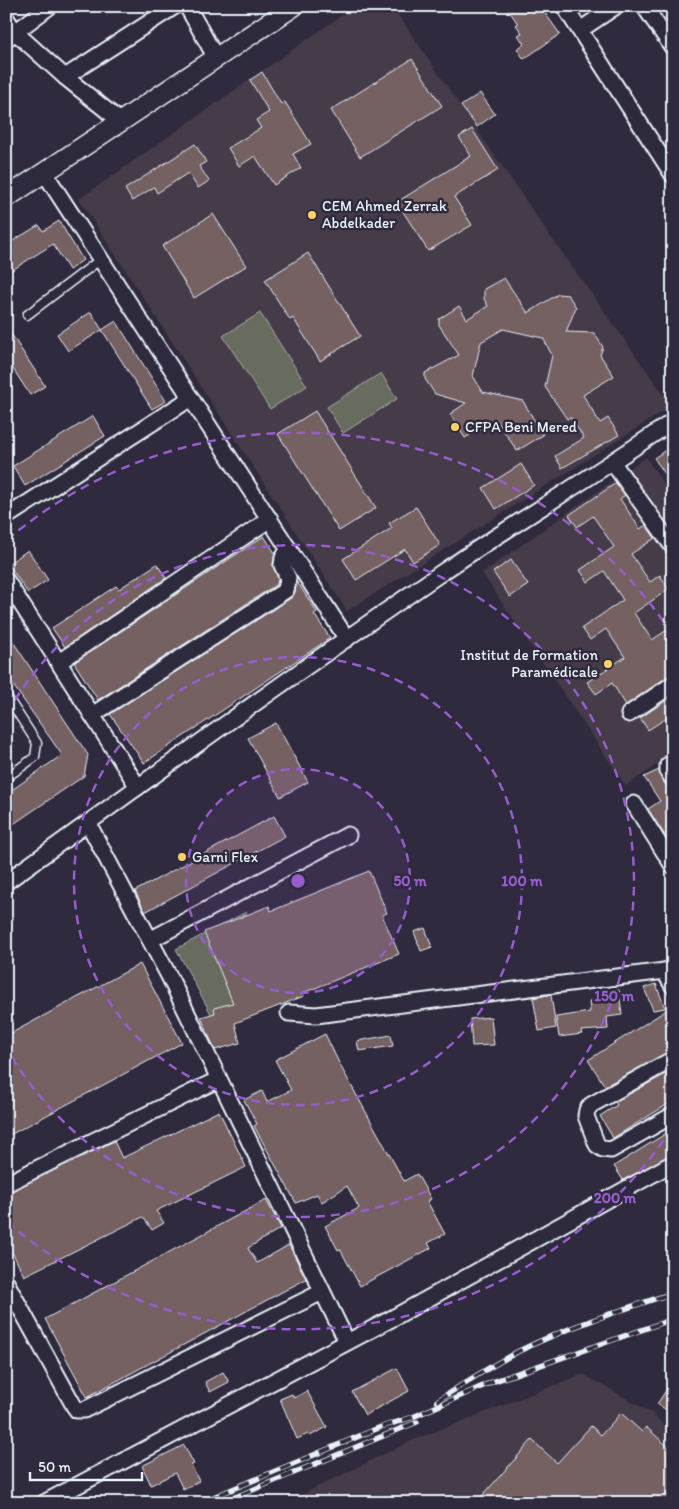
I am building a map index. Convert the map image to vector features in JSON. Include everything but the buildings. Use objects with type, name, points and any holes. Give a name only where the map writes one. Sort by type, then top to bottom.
[{"type":"street","points":[[11,35],[50,6]]},
{"type":"street","points":[[65,77],[175,6]]},
{"type":"street","points":[[187,6],[216,58]]},
{"type":"street","points":[[6,198],[294,6]]},
{"type":"street","points":[[564,6],[673,175]]},
{"type":"street","points":[[580,30],[616,6]]},
{"type":"street","points":[[644,6],[673,48]]},
{"type":"street","points":[[6,18],[11,35],[120,122]]},
{"type":"street","points":[[44,172],[348,639]]},
{"type":"street","points":[[6,518],[191,398]]},
{"type":"street","points":[[6,882],[443,572],[613,463],[673,421]]},
{"type":"street","points":[[613,463],[673,547],[673,561]]},
{"type":"street","points":[[59,662],[270,519]]},
{"type":"street","points":[[92,715],[286,590],[288,578],[282,565],[283,558],[289,549]]},
{"type":"street","points":[[7,583],[138,787]]},
{"type":"street","points":[[629,714],[673,684]]},
{"type":"street","points":[[634,804],[673,866]]},
{"type":"street","points":[[88,823],[150,940],[347,1342]]},
{"type":"street","points":[[150,940],[348,835]]},
{"type":"street","points":[[289,1013],[316,1015],[668,970],[673,986]]},
{"type":"street","points":[[673,1059],[591,1105],[586,1110],[586,1116],[597,1145],[603,1149],[611,1150],[673,1115]]},
{"type":"street","points":[[6,1184],[219,1079]]},
{"type":"street","points":[[44,1503],[347,1342],[673,1163]]},
{"type":"street","points":[[6,1282],[77,1410],[84,1410],[322,1292]]},
{"type":"lane","points":[[27,315],[101,259]]},
{"type":"lane","points":[[6,695],[36,743],[35,756],[6,778]]},
{"type":"shaded area","points":[[355,6],[392,6],[546,230],[672,406],[347,611],[79,199]]},
{"type":"shaded area","name":"Institut de Formation Paramédicale","points":[[646,457],[673,498],[673,754],[626,786],[482,573]]},
{"type":"shaded area","points":[[583,1374],[652,1413],[673,1435],[673,1503],[284,1503],[411,1441]]},
{"type":"green space","points":[[260,313],[307,386],[270,409],[223,336]]},
{"type":"green space","points":[[381,373],[397,399],[343,433],[327,407]]},
{"type":"green space","points":[[246,912],[287,988],[217,1025],[176,949]]},
{"type":"railway","points":[[437,1401],[467,1381],[538,1342],[595,1319],[673,1293]]},
{"type":"railway","points":[[199,1503],[381,1427],[413,1417],[492,1382],[673,1319]]},
{"type":"railway","points":[[221,1503],[417,1422]]},
{"type":"place","name":"CEM Ahmed Zerrak Abdelkader","points":[[312,215]]},
{"type":"place","name":"CFPA Beni Mered","points":[[455,427]]},
{"type":"place","name":"Institut de Formation Paramédicale","points":[[608,664]]},
{"type":"place","name":"Garni Flex","points":[[182,857]]}]
